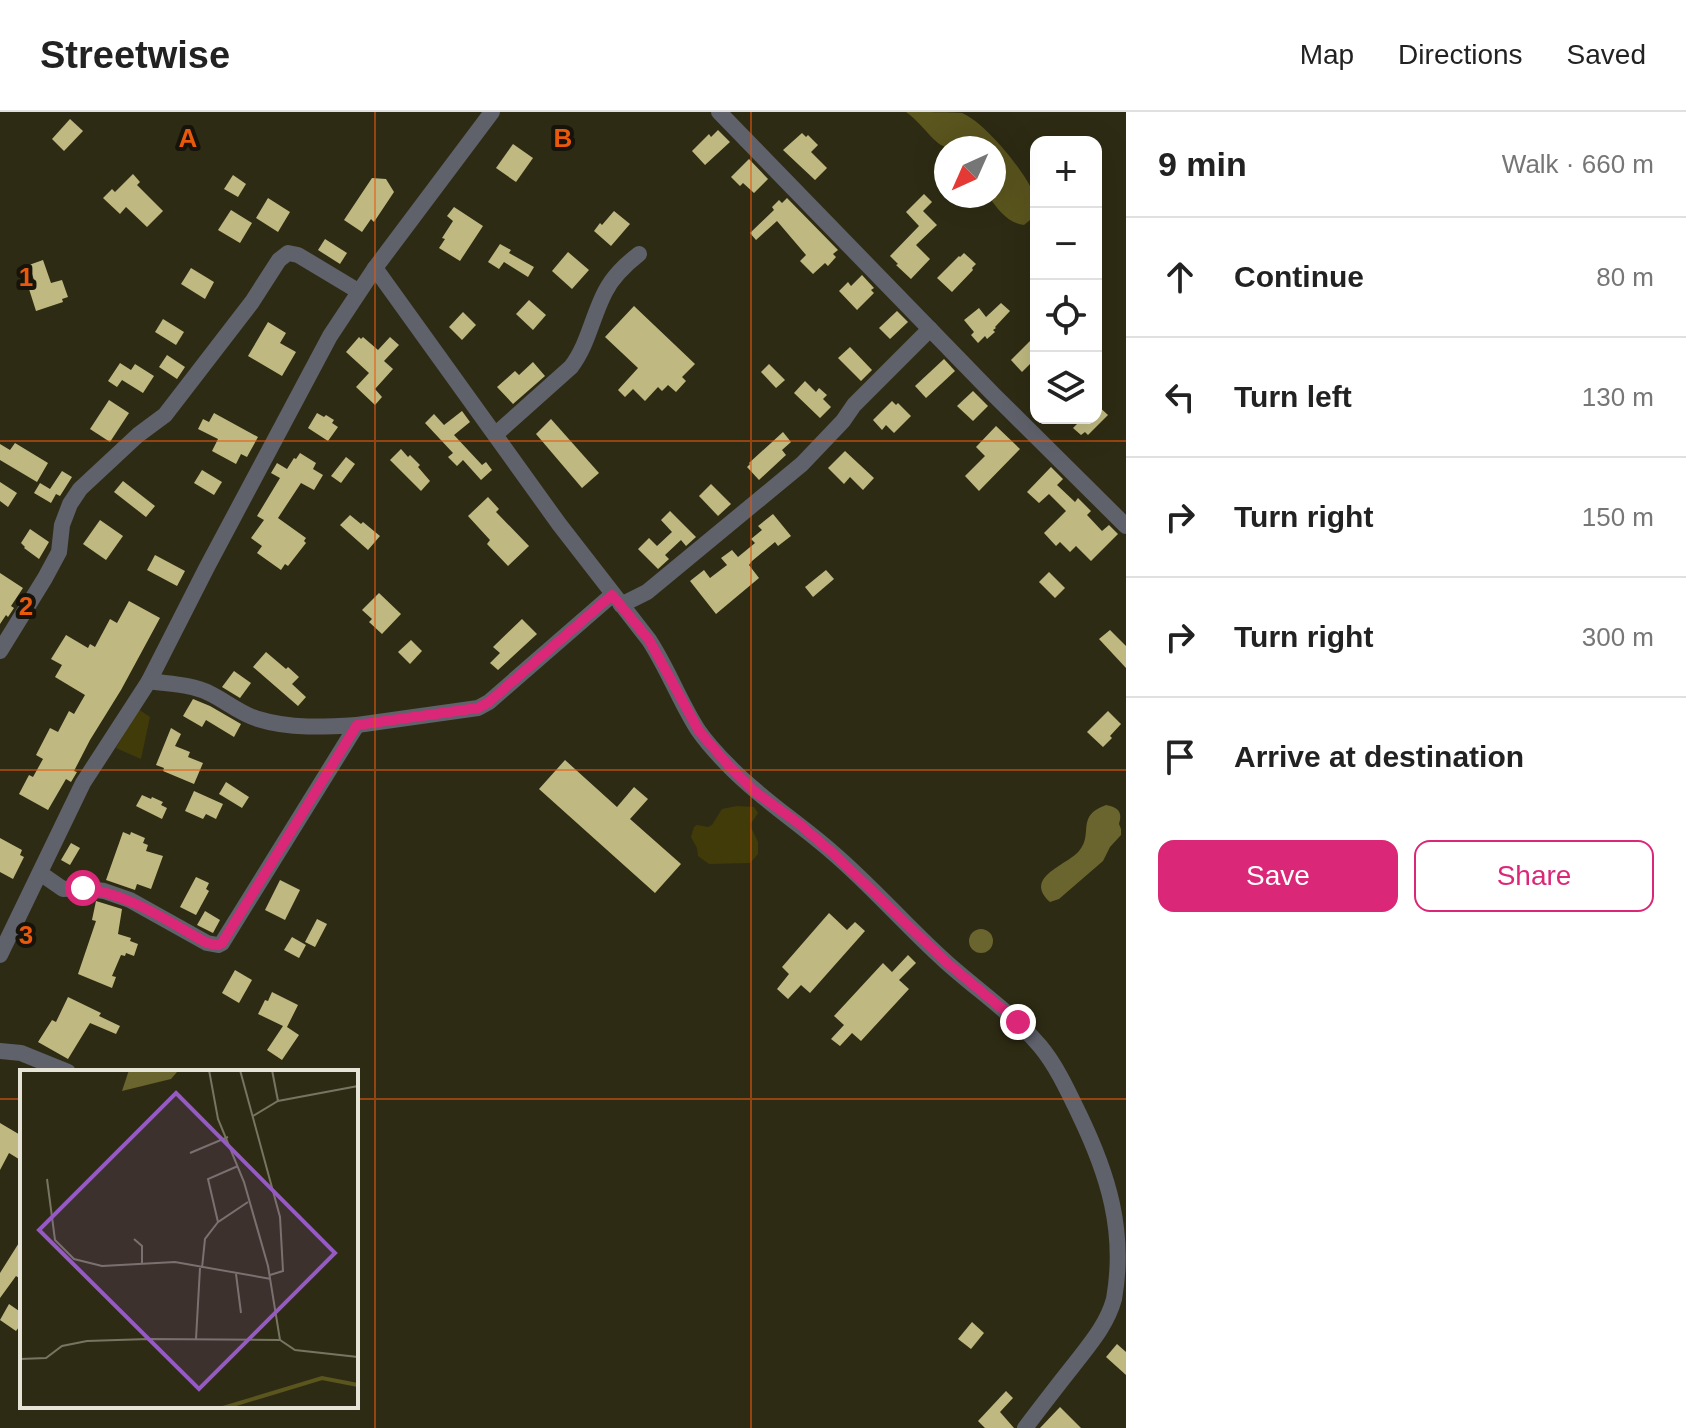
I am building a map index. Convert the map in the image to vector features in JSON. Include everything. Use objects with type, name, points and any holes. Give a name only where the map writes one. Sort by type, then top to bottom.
[{"type":"street","points":[[0,955],[89,773],[149,681],[330,336],[358,291],[492,112]]},
{"type":"street","points":[[719,112],[1126,526]]},
{"type":"street","points":[[0,651],[59,552],[62,525],[80,489],[138,435],[165,415],[252,302],[279,260],[288,253],[298,255],[358,291]]},
{"type":"street","points":[[496,434],[571,367],[580,355],[604,293],[623,267],[639,254]]},
{"type":"street","points":[[375,268],[559,524],[649,640],[699,731],[754,791],[835,855],[946,962],[1018,1022],[1042,1048],[1073,1101],[1111,1192],[1119,1225],[1118,1275],[1104,1324],[1025,1428]]},
{"type":"street","points":[[149,681],[197,688],[243,713],[269,722],[330,727],[478,708],[616,600],[647,592],[802,464],[854,405],[930,329]]},
{"type":"street","points":[[40,873],[63,889],[83,888],[119,896],[207,943],[218,945],[357,725]]},
{"type":"street","points":[[0,1051],[21,1053],[63,1070]]},
{"type":"shaded area","points":[[906,112],[962,113],[991,136],[934,136],[934,139]]},
{"type":"shaded area","points":[[1006,152],[1030,186],[1030,220],[1024,225],[1003,215],[997,208],[1006,208]]},
{"type":"shaded area","points":[[138,709],[150,717],[141,759],[116,748]]},
{"type":"shaded area","points":[[1106,805],[1120,813],[1121,835],[1103,861],[1059,899],[1050,902],[1041,886],[1044,879],[1079,851],[1091,814]]},
{"type":"shaded area","points":[[754,807],[758,813],[750,825],[758,842],[758,854],[750,863],[709,864],[698,856],[691,837],[694,827],[708,827],[722,809]]},
{"type":"shaded area","points":[[981,929],[992,936],[993,941],[986,952],[981,953],[970,946],[969,941],[976,930]]},
{"type":"building","points":[[70,119],[83,131],[64,151],[52,139]]},
{"type":"building","points":[[718,130],[730,142],[705,165],[692,151],[709,134],[711,137]]},
{"type":"building","points":[[802,133],[818,145],[811,152],[827,168],[815,180],[783,150]]},
{"type":"building","points":[[513,144],[533,158],[516,182],[496,168]]},
{"type":"building","points":[[749,159],[768,179],[754,193],[731,177]]},
{"type":"building","points":[[133,174],[140,182],[137,185],[163,211],[147,227],[126,207],[120,214],[103,198],[112,189],[115,192]]},
{"type":"building","points":[[233,175],[246,184],[238,197],[224,189]]},
{"type":"building","points":[[372,178],[386,179],[394,192],[374,222],[371,219],[362,232],[344,220]]},
{"type":"building","points":[[924,194],[932,202],[923,211],[937,225],[916,245],[930,259],[911,279],[890,256],[919,226],[906,212]]},
{"type":"building","points":[[268,198],[290,212],[278,232],[256,218]]},
{"type":"building","points":[[787,198],[838,250],[828,266],[825,263],[813,274],[800,261],[806,255],[777,221],[756,240],[750,233],[774,210],[772,207],[779,200],[782,203]]},
{"type":"building","points":[[454,207],[483,226],[460,261],[439,248],[453,221],[447,216]]},
{"type":"building","points":[[231,210],[252,223],[240,243],[218,230]]},
{"type":"building","points":[[614,211],[630,224],[611,246],[594,231]]},
{"type":"building","points":[[325,239],[347,253],[340,264],[318,250]]},
{"type":"building","points":[[500,244],[511,250],[509,253],[534,267],[528,277],[504,262],[499,269],[488,262]]},
{"type":"building","points":[[568,252],[589,270],[572,289],[552,271]]},
{"type":"building","points":[[964,253],[976,264],[952,292],[937,278]]},
{"type":"building","points":[[43,260],[51,283],[62,280],[68,297],[62,299],[63,302],[36,311],[29,289],[36,286],[29,265]]},
{"type":"building","points":[[191,268],[214,282],[205,299],[181,284]]},
{"type":"building","points":[[862,275],[874,288],[871,290],[874,293],[857,310],[839,291],[848,282],[851,286]]},
{"type":"building","points":[[529,300],[546,315],[533,330],[516,314]]},
{"type":"building","points":[[1001,303],[1010,311],[995,327],[995,332],[978,343],[964,320],[979,308],[986,317]]},
{"type":"building","points":[[634,306],[695,364],[682,377],[686,381],[676,392],[668,385],[662,391],[658,387],[645,401],[633,389],[625,397],[618,390],[638,368],[605,337]]},
{"type":"building","points":[[897,311],[908,322],[890,339],[879,328]]},
{"type":"building","points":[[463,312],[476,325],[462,340],[449,327]]},
{"type":"building","points":[[163,319],[184,332],[176,345],[155,332]]},
{"type":"building","points":[[268,322],[286,333],[280,343],[296,352],[282,376],[248,356]]},
{"type":"building","points":[[359,337],[378,350],[390,337],[399,345],[384,361],[393,369],[375,389],[382,397],[375,405],[356,387],[369,373],[346,352]]},
{"type":"building","points":[[1030,341],[1030,364],[1022,372],[1011,360]]},
{"type":"building","points":[[850,347],[872,370],[861,381],[838,358]]},
{"type":"building","points":[[167,355],[185,367],[177,379],[159,367]]},
{"type":"building","points":[[944,359],[955,371],[926,398],[915,386]]},
{"type":"building","points":[[533,362],[545,376],[513,404],[497,387],[515,371],[519,375]]},
{"type":"building","points":[[120,363],[131,370],[135,364],[154,376],[143,393],[122,380],[117,387],[108,381]]},
{"type":"building","points":[[769,364],[785,380],[776,388],[761,372]]},
{"type":"building","points":[[805,381],[816,392],[819,388],[827,395],[823,399],[831,407],[820,418],[794,393]]},
{"type":"building","points":[[973,391],[988,406],[973,421],[957,406]]},
{"type":"building","points":[[109,400],[129,413],[110,442],[90,429]]},
{"type":"building","points":[[892,401],[911,416],[894,433],[886,425],[882,430],[873,420]]},
{"type":"building","points":[[462,411],[470,422],[454,435],[482,465],[486,462],[492,470],[481,480],[463,460],[457,466],[448,457],[453,453],[425,423],[434,414],[444,425]]},
{"type":"building","points":[[214,413],[258,437],[247,457],[241,454],[236,464],[212,451],[218,439],[198,429],[203,419],[209,422]]},
{"type":"building","points":[[317,413],[334,420],[332,423],[338,427],[328,441],[308,428]]},
{"type":"building","points":[[551,419],[599,473],[582,488],[536,434]]},
{"type":"building","points":[[1077,424],[1099,424],[1088,435],[1085,432],[1081,435],[1073,428]]},
{"type":"building","points":[[996,426],[1020,449],[979,491],[965,476],[985,456],[976,447]]},
{"type":"building","points":[[783,432],[791,442],[782,450],[786,455],[759,480],[747,467],[749,463]]},
{"type":"building","points":[[15,443],[48,463],[37,482],[0,460],[0,444],[10,450]]},
{"type":"building","points":[[401,449],[420,465],[418,467],[430,481],[421,491],[390,460]]},
{"type":"building","points":[[845,451],[874,478],[863,490],[850,477],[844,484],[828,468]]},
{"type":"building","points":[[300,453],[316,463],[313,469],[323,475],[314,490],[301,483],[278,518],[306,538],[306,543],[288,566],[285,564],[281,570],[257,553],[262,546],[251,538],[264,520],[257,516],[280,478],[271,473],[277,463],[287,469]]},
{"type":"building","points":[[346,457],[355,464],[341,483],[331,476]]},
{"type":"building","points":[[1051,467],[1063,479],[1057,485],[1075,502],[1078,498],[1091,511],[1087,515],[1102,531],[1109,525],[1118,534],[1091,561],[1076,546],[1070,552],[1060,542],[1056,546],[1044,533],[1066,511],[1049,494],[1039,503],[1027,492]]},
{"type":"building","points":[[202,470],[222,482],[214,495],[194,483]]},
{"type":"building","points":[[62,471],[72,477],[60,496],[56,494],[51,503],[34,493],[40,483],[50,489]]},
{"type":"building","points":[[123,481],[155,506],[146,517],[114,492]]},
{"type":"building","points":[[0,482],[17,493],[8,507],[0,501]]},
{"type":"building","points":[[711,484],[731,504],[718,516],[699,496]]},
{"type":"building","points":[[488,497],[499,509],[496,512],[529,546],[508,566],[487,544],[490,540],[468,516]]},
{"type":"building","points":[[670,511],[696,537],[686,546],[681,540],[665,555],[669,559],[658,569],[638,549],[649,538],[657,546],[672,532],[661,520]]},
{"type":"building","points":[[773,514],[791,536],[778,546],[775,542],[752,561],[749,565],[759,578],[716,614],[690,581],[704,570],[710,578],[727,565],[721,558],[732,550],[738,557],[755,543],[751,539],[762,530],[758,526]]},
{"type":"building","points":[[350,515],[380,536],[368,550],[340,525]]},
{"type":"building","points":[[100,520],[123,536],[106,560],[83,544]]},
{"type":"building","points":[[30,529],[49,542],[39,559],[21,543]]},
{"type":"building","points":[[155,555],[185,571],[177,586],[147,570]]},
{"type":"building","points":[[826,570],[834,579],[813,597],[805,587]]},
{"type":"building","points":[[1049,572],[1065,588],[1055,598],[1039,582]]},
{"type":"building","points":[[0,573],[23,588],[11,606],[14,608],[0,624]]},
{"type":"building","points":[[379,593],[401,614],[382,634],[362,610]]},
{"type":"building","points":[[129,601],[160,618],[90,740],[74,771],[77,772],[71,782],[66,779],[48,810],[19,794],[29,775],[33,777],[43,759],[36,755],[50,728],[58,732],[69,711],[74,714],[85,695],[55,677],[62,665],[51,659],[66,635],[88,648],[90,644],[95,647],[110,619],[117,623]]},
{"type":"building","points":[[522,619],[537,634],[498,670],[490,663],[500,653],[493,647]]},
{"type":"building","points":[[1110,630],[1126,646],[1126,668],[1099,639]]},
{"type":"building","points":[[411,640],[422,651],[410,664],[398,652]]},
{"type":"building","points":[[266,652],[299,677],[292,684],[306,697],[298,706],[253,667]]},
{"type":"building","points":[[234,671],[251,683],[240,698],[222,687]]},
{"type":"building","points":[[193,699],[241,724],[234,737],[206,720],[202,727],[183,716]]},
{"type":"building","points":[[1108,711],[1121,724],[1103,747],[1087,732]]},
{"type":"building","points":[[171,728],[181,734],[175,746],[190,752],[188,757],[203,763],[194,784],[156,765]]},
{"type":"building","points":[[565,760],[617,807],[634,787],[648,799],[630,819],[681,864],[655,893],[539,789]]},
{"type":"building","points":[[226,782],[249,797],[242,808],[219,794]]},
{"type":"building","points":[[194,791],[223,804],[216,819],[206,814],[203,819],[185,811]]},
{"type":"building","points":[[142,795],[163,802],[161,805],[167,808],[162,819],[136,806]]},
{"type":"building","points":[[123,832],[145,838],[143,843],[148,845],[146,851],[163,856],[151,889],[137,884],[135,890],[106,880]]},
{"type":"building","points":[[0,838],[22,850],[20,855],[24,857],[13,879],[0,872]]},
{"type":"building","points":[[71,843],[80,848],[70,865],[61,860]]},
{"type":"building","points":[[196,877],[209,883],[206,889],[209,891],[196,915],[180,907]]},
{"type":"building","points":[[280,880],[300,890],[285,920],[265,910]]},
{"type":"building","points":[[96,901],[122,909],[118,934],[138,944],[134,956],[121,955],[112,976],[116,977],[112,988],[78,974],[96,921],[92,920]]},
{"type":"building","points":[[205,911],[220,920],[213,933],[197,925]]},
{"type":"building","points":[[829,913],[847,930],[855,922],[865,931],[810,993],[801,985],[788,999],[777,989],[789,974],[782,967]]},
{"type":"building","points":[[317,919],[327,924],[315,947],[305,942]]},
{"type":"building","points":[[292,937],[306,945],[299,958],[284,950]]},
{"type":"building","points":[[908,955],[916,963],[899,980],[909,989],[861,1041],[852,1033],[840,1046],[831,1039],[844,1025],[834,1016],[883,963],[892,972]]},
{"type":"building","points":[[235,970],[252,980],[239,1003],[222,993]]},
{"type":"building","points":[[272,992],[298,1005],[287,1027],[299,1035],[282,1060],[267,1050],[283,1026],[258,1014]]},
{"type":"building","points":[[68,997],[120,1026],[116,1034],[90,1023],[68,1059],[38,1042],[52,1020],[56,1022]]},
{"type":"building","points":[[0,1123],[20,1135],[20,1160],[9,1153],[0,1170]]},
{"type":"building","points":[[20,1241],[20,1279],[16,1276],[0,1298],[0,1273]]},
{"type":"building","points":[[9,1304],[20,1312],[20,1326],[16,1331],[0,1320]]},
{"type":"building","points":[[972,1322],[984,1333],[971,1349],[958,1339]]},
{"type":"building","points":[[1117,1344],[1126,1352],[1126,1375],[1106,1357]]},
{"type":"building","points":[[1006,1391],[1013,1398],[1000,1412],[1014,1428],[985,1428],[978,1421]]},
{"type":"building","points":[[1060,1407],[1081,1428],[1040,1428]]},
{"type":"route","points":[[83,888],[130,900],[207,943],[222,943],[357,725],[478,708],[489,702],[612,595],[649,640],[699,731],[728,765],[754,791],[835,855],[946,962],[1018,1022]]}]
